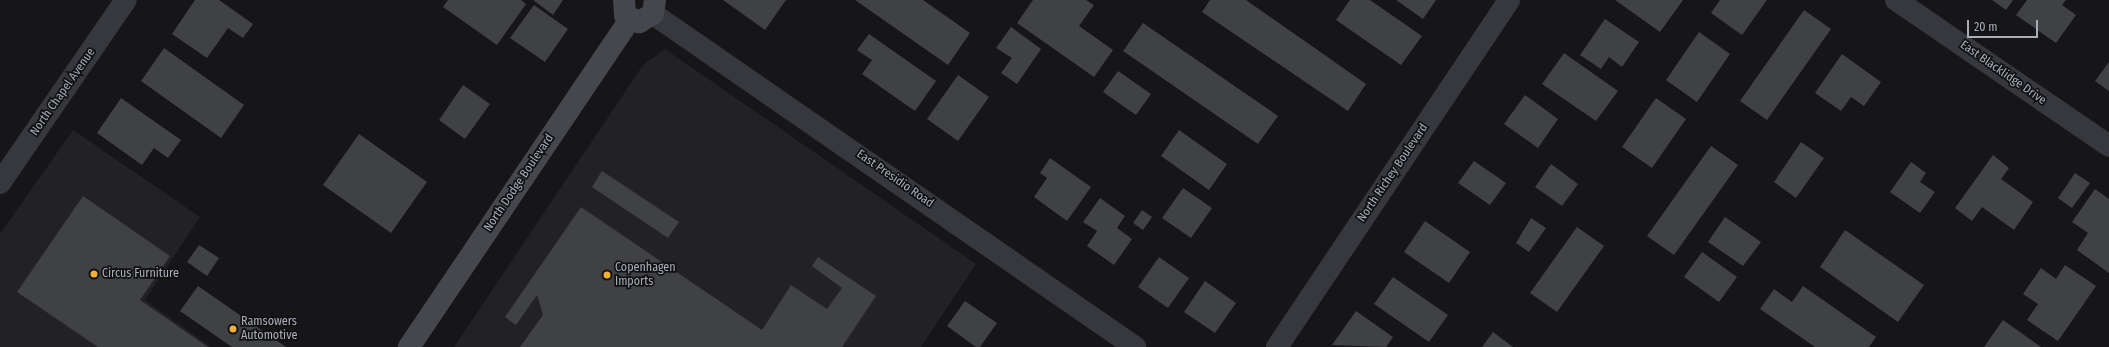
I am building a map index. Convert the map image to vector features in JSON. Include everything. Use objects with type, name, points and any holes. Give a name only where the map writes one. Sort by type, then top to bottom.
[{"type":"street","name":"North Chapel Avenue","points":[[0,183],[126,0]]},
{"type":"street","name":"North Richey Boulevard","points":[[1277,347],[1510,0]]},
{"type":"street","name":"East Blacklidge Drive","points":[[1896,0],[2109,146]]},
{"type":"street","points":[[627,10],[644,21],[654,7]]},
{"type":"street","name":"East Presidio Road","points":[[654,7],[1135,347]]},
{"type":"street","name":"North Dodge Boulevard","points":[[409,347],[627,10]]},
{"type":"shaded area","points":[[665,49],[976,264],[921,347],[454,347],[643,65]]},
{"type":"shaded area","points":[[73,130],[200,217],[145,300],[211,347],[0,347],[0,234]]},
{"type":"building","points":[[195,0],[219,0],[253,24],[243,38],[228,28],[207,58],[172,34]]},
{"type":"building","points":[[448,0],[521,0],[526,4],[497,45],[443,7]]},
{"type":"building","points":[[533,0],[563,0],[553,15]]},
{"type":"building","points":[[723,0],[786,0],[765,30]]},
{"type":"building","points":[[855,0],[923,0],[970,33],[948,65]]},
{"type":"building","points":[[1033,0],[1086,0],[1094,5],[1079,26],[1113,50],[1094,77],[1017,23]]},
{"type":"building","points":[[1210,0],[1246,0],[1366,84],[1348,111],[1202,12]]},
{"type":"building","points":[[1350,0],[1370,0],[1422,36],[1401,65],[1336,20]]},
{"type":"building","points":[[1396,0],[1436,0],[1423,19]]},
{"type":"building","points":[[1615,0],[1683,0],[1660,32]]},
{"type":"building","points":[[1720,0],[1767,0],[1742,35],[1711,13]]},
{"type":"building","points":[[1992,0],[2013,0],[2006,10]]},
{"type":"building","points":[[2027,0],[2066,0],[2062,5],[2076,15],[2056,43],[2016,15]]},
{"type":"building","points":[[534,5],[568,29],[545,62],[510,38]]},
{"type":"building","points":[[1804,10],[1831,29],[1767,120],[1740,101]]},
{"type":"building","points":[[1605,19],[1639,42],[1622,67],[1609,57],[1601,69],[1580,55]]},
{"type":"building","points":[[1143,23],[1278,116],[1258,144],[1123,51]]},
{"type":"building","points":[[1011,27],[1041,49],[1017,84],[1001,73],[1012,58],[996,48]]},
{"type":"building","points":[[1699,32],[1730,54],[1697,102],[1666,80]]},
{"type":"building","points":[[869,34],[936,81],[915,111],[862,74],[872,60],[857,50]]},
{"type":"building","points":[[164,48],[244,105],[221,138],[141,81]]},
{"type":"building","points":[[1564,53],[1618,91],[1596,121],[1542,84]]},
{"type":"building","points":[[1842,54],[1881,82],[1864,106],[1851,97],[1841,111],[1815,93]]},
{"type":"building","points":[[2109,62],[2109,91],[2095,81]]},
{"type":"building","points":[[1118,71],[1151,94],[1136,115],[1103,92]]},
{"type":"building","points":[[958,75],[989,97],[958,141],[927,119]]},
{"type":"building","points":[[463,85],[490,104],[465,139],[439,120]]},
{"type":"building","points":[[1525,95],[1558,119],[1538,148],[1504,124]]},
{"type":"building","points":[[121,98],[181,140],[168,158],[154,148],[142,165],[97,133]]},
{"type":"building","points":[[1656,98],[1686,119],[1652,168],[1622,147]]},
{"type":"building","points":[[1179,130],[1227,164],[1209,190],[1161,156]]},
{"type":"building","points":[[359,134],[427,182],[391,233],[323,185]]},
{"type":"building","points":[[1801,142],[1824,158],[1796,198],[1774,182]]},
{"type":"building","points":[[1711,146],[1738,165],[1674,255],[1647,236]]},
{"type":"building","points":[[1993,155],[2009,168],[2001,179],[2033,202],[2014,230],[1982,207],[1972,221],[1955,208]]},
{"type":"building","points":[[1050,158],[1091,187],[1067,221],[1034,197],[1047,178],[1040,173]]},
{"type":"building","points":[[1474,161],[1506,183],[1490,205],[1458,183]]},
{"type":"building","points":[[1911,162],[1926,173],[1920,182],[1935,192],[1920,213],[1890,192]]},
{"type":"building","points":[[1551,164],[1578,184],[1562,206],[1535,187]]},
{"type":"building","points":[[602,171],[679,222],[668,238],[592,187]]},
{"type":"building","points":[[2075,173],[2090,183],[2072,208],[2058,198]]},
{"type":"building","points":[[1183,188],[1212,208],[1191,238],[1162,218]]},
{"type":"building","points":[[2095,189],[2109,199],[2109,273],[2077,250],[2088,233],[2072,222]]},
{"type":"building","name":"Circus Furniture","points":[[83,196],[170,256],[140,300],[208,347],[98,347],[17,292]]},
{"type":"building","points":[[1100,198],[1125,216],[1117,228],[1132,239],[1114,265],[1087,246],[1097,231],[1083,222]]},
{"type":"building","name":"Copenhagen Imports","points":[[581,207],[762,330],[791,285],[827,309],[842,288],[812,266],[818,257],[876,296],[842,347],[520,347],[543,315],[537,295],[516,325],[505,317]]},
{"type":"building","points":[[1142,210],[1152,217],[1143,230],[1133,223]]},
{"type":"building","points":[[1725,217],[1761,242],[1743,266],[1708,242]]},
{"type":"building","points":[[1531,218],[1546,228],[1529,252],[1516,243]]},
{"type":"building","points":[[1425,221],[1470,252],[1449,283],[1404,252]]},
{"type":"building","points":[[1577,227],[1604,246],[1557,312],[1530,293]]},
{"type":"building","points":[[1845,230],[1924,285],[1898,322],[1820,267]]},
{"type":"building","points":[[199,245],[219,258],[207,276],[187,262]]},
{"type":"building","points":[[1702,252],[1737,277],[1719,302],[1684,277]]},
{"type":"building","points":[[1159,257],[1189,278],[1168,308],[1138,287]]},
{"type":"building","points":[[2065,265],[2096,286],[2058,341],[2027,320],[2038,304],[2023,294],[2041,268],[2056,279]]},
{"type":"building","points":[[1393,277],[1448,315],[1429,342],[1374,304]]},
{"type":"building","points":[[1205,281],[1236,303],[1215,333],[1184,312]]},
{"type":"building","name":"Ramsowers Automotive","points":[[198,286],[286,347],[232,347],[180,311]]},
{"type":"building","points":[[1803,286],[1876,337],[1869,347],[1815,347],[1760,309],[1774,289],[1792,302]]},
{"type":"building","points":[[965,301],[997,323],[980,347],[976,347],[947,326]]},
{"type":"building","points":[[1356,311],[1393,337],[1386,347],[1332,345]]},
{"type":"building","points":[[2003,320],[2041,347],[1984,347]]},
{"type":"building","points":[[1493,332],[1513,347],[1482,347]]},
{"type":"place","name":"Circus Furniture","points":[[94,274]]},
{"type":"place","name":"Copenhagen Imports","points":[[607,275]]},
{"type":"place","name":"Ramsowers Automotive","points":[[233,329]]}]
